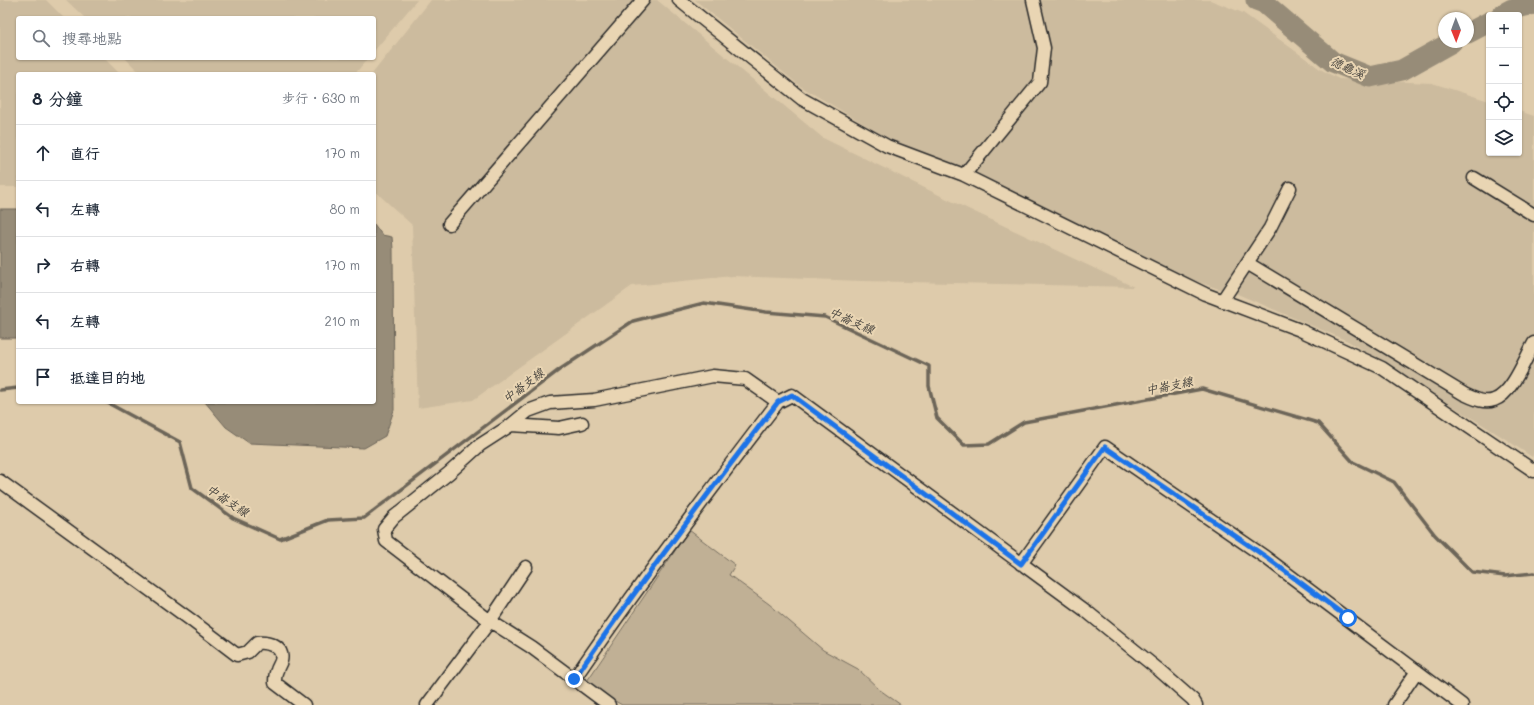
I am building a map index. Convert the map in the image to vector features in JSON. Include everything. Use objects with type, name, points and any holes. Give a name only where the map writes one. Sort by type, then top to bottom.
[{"type":"lane","points":[[449,224],[643,0]]},
{"type":"lane","points":[[679,0],[802,99],[887,146],[964,175],[1205,294],[1300,330],[1382,368],[1534,471]]},
{"type":"lane","points":[[964,175],[1040,82],[1044,48],[1033,0]]},
{"type":"lane","points":[[1474,178],[1534,215]]},
{"type":"lane","points":[[1222,301],[1270,228],[1290,188]]},
{"type":"lane","points":[[1247,263],[1457,390],[1478,400],[1493,401],[1503,396],[1512,384],[1534,343]]},
{"type":"lane","points":[[609,705],[531,647],[490,621],[386,541],[384,529],[394,517],[449,473],[480,445],[511,425],[528,411],[550,403],[594,400],[713,376],[745,379],[778,402]]},
{"type":"lane","points":[[574,679],[689,518],[778,402],[792,395],[1086,611],[1159,670],[1193,700],[1196,705]]},
{"type":"lane","points":[[511,425],[559,428],[582,424]]},
{"type":"lane","points":[[1021,564],[1105,447],[1266,557],[1462,705]]},
{"type":"lane","points":[[0,481],[237,655],[248,652],[256,642],[273,644],[280,652],[281,660],[276,671],[275,683],[304,705]]},
{"type":"lane","points":[[428,705],[490,621],[526,567]]},
{"type":"lane","points":[[1394,705],[1417,670]]},
{"type":"shaded area","points":[[0,0],[46,0],[62,16],[16,16],[16,60],[106,60],[118,72],[16,72],[16,187],[0,187]]},
{"type":"shaded area","points":[[66,0],[417,0],[376,49],[376,16],[83,16]]},
{"type":"shaded area","points":[[431,0],[657,0],[823,138],[945,198],[1134,287],[862,281],[733,276],[632,286],[473,400],[418,408],[412,225],[376,193],[376,72],[374,72]]},
{"type":"shaded area","points":[[695,0],[1210,0],[1243,13],[1320,69],[1339,79],[1432,83],[1486,100],[1486,156],[1522,156],[1522,112],[1534,116],[1534,453],[1532,457],[1348,341],[1235,293],[1268,231],[1222,290],[1190,279],[995,183],[891,140],[800,86]]},
{"type":"shaded area","points":[[127,60],[366,60],[357,72],[139,72]]},
{"type":"shaded area","points":[[0,209],[16,209],[16,338],[0,338]]},
{"type":"shaded area","points":[[376,227],[382,235],[392,237],[394,410],[385,436],[364,448],[249,443],[226,427],[207,404],[376,404]]},
{"type":"shaded area","points":[[689,530],[735,565],[729,575],[769,604],[823,650],[858,669],[880,690],[901,705],[622,705],[585,684]]},
{"type":"waterway","name":"德龜溪","points":[[1256,0],[1264,3],[1333,62],[1370,77],[1402,70],[1441,48]]},
{"type":"waterway","name":"德龜溪","points":[[1506,12],[1512,9],[1534,4]]},
{"type":"waterway","name":"德龜溪","points":[[1474,30],[1486,24]]},
{"type":"waterway","name":"中崙支線","points":[[110,404],[180,442],[192,488],[233,518],[280,539],[328,520],[364,518],[559,370],[633,321],[704,303],[766,312],[825,317],[929,366],[929,386],[937,418],[964,445],[989,444],[1024,422],[1202,389],[1318,423],[1353,462],[1394,482],[1435,535],[1472,572],[1505,576],[1534,573]]},
{"type":"waterway","name":"中崙支線","points":[[0,390],[16,388]]},
{"type":"route","points":[[574,679],[689,518],[778,402],[792,395],[908,479],[1021,564],[1105,447],[1266,557],[1348,618]]}]
